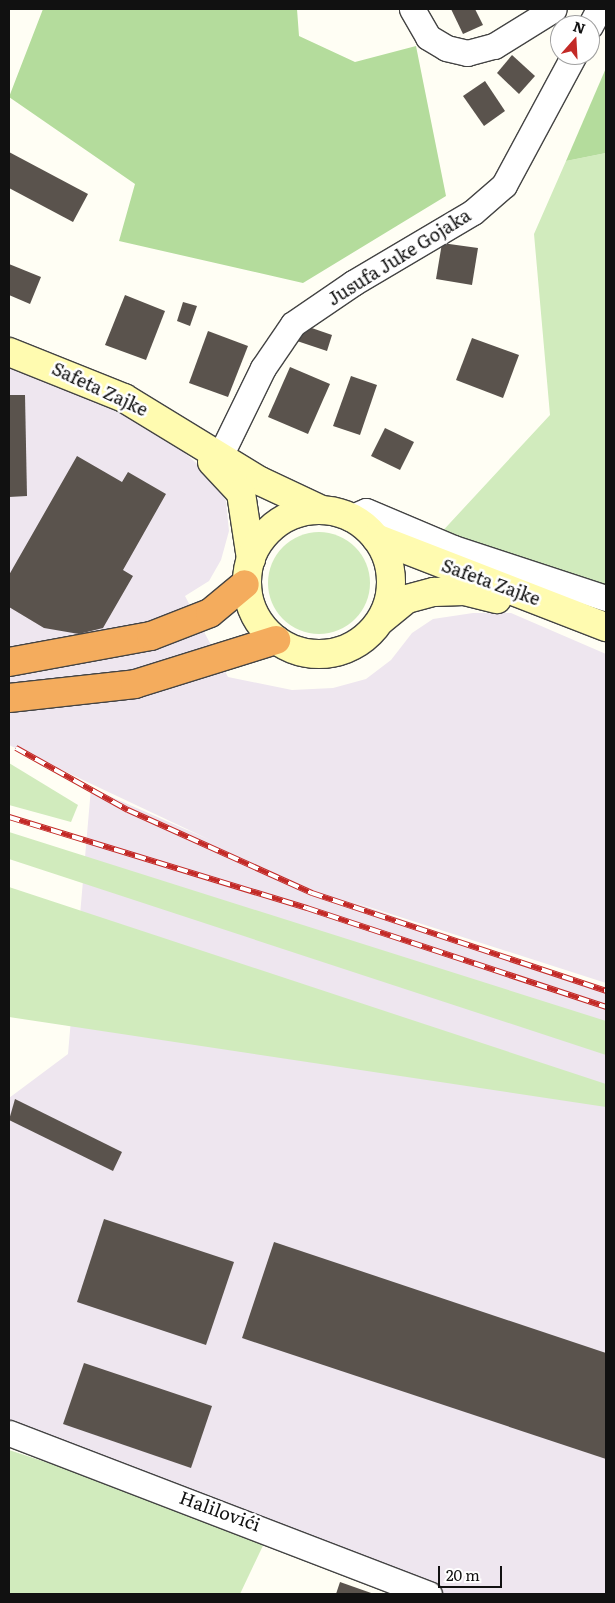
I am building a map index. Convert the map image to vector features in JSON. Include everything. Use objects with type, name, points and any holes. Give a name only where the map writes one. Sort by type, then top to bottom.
[{"type":"highway","points":[[9,662],[151,636],[210,613],[248,572]]},
{"type":"highway","points":[[9,698],[135,684],[276,640]]},
{"type":"main road","name":"Safeta Zajke","points":[[9,352],[86,379],[221,454],[260,481],[322,510],[350,518],[376,538],[606,627]]},
{"type":"main road","name":"Safeta Zajke","points":[[188,436],[241,493],[252,608],[276,640],[313,653],[344,650],[365,638],[381,620],[407,599],[464,591],[500,599],[606,642]]},
{"type":"main road","points":[[248,572],[279,523],[322,510]]},
{"type":"main road","name":"Safeta Zajke","points":[[376,538],[392,578],[381,620]]},
{"type":"street","points":[[412,9],[428,37],[446,48],[467,52],[494,46],[554,9]]},
{"type":"street","name":"Jusufa Juke Gojaka","points":[[221,454],[263,368],[293,324],[353,282],[473,212],[504,185],[569,65]]},
{"type":"street","points":[[350,518],[366,511],[453,548],[606,598]]},
{"type":"street","name":"Halilovići","points":[[9,1433],[429,1594]]},
{"type":"shaded area","points":[[9,351],[162,433],[211,476],[226,501],[229,531],[221,560],[209,581],[185,596],[228,677],[292,690],[333,688],[366,679],[391,660],[412,633],[433,619],[473,613],[511,613],[606,654],[606,983],[347,900],[606,991],[606,1594],[440,1594],[9,1429],[9,1098],[68,1054],[91,788],[210,840],[9,745]]},
{"type":"green space","points":[[43,9],[297,9],[299,36],[355,62],[416,46],[446,196],[303,283],[119,241],[135,184],[9,97]]},
{"type":"green space","points":[[606,68],[606,153],[566,161]]},
{"type":"green space","points":[[606,153],[606,616],[425,550],[550,415],[534,234],[566,161]]},
{"type":"green space","points":[[319,532],[338,536],[355,547],[366,564],[370,583],[366,602],[355,619],[338,630],[319,634],[300,630],[283,619],[272,602],[268,583],[272,564],[283,547],[300,536]]},
{"type":"green space","points":[[9,763],[78,805],[71,822],[9,805]]},
{"type":"green space","points":[[9,832],[606,1021],[606,1055],[9,859]]},
{"type":"green space","points":[[9,887],[606,1084],[606,1107],[9,1017]]},
{"type":"green space","points":[[9,1450],[268,1535],[240,1594],[9,1594]]},
{"type":"building","points":[[451,9],[475,9],[483,25],[463,34]]},
{"type":"building","points":[[512,55],[535,76],[519,94],[497,73]]},
{"type":"building","points":[[485,81],[505,111],[484,126],[463,96]]},
{"type":"building","points":[[9,152],[88,194],[73,222],[9,188]]},
{"type":"building","points":[[442,243],[478,248],[472,285],[436,279]]},
{"type":"building","points":[[9,264],[41,277],[30,304],[9,295]]},
{"type":"building","points":[[125,295],[165,311],[146,360],[105,345]]},
{"type":"building","points":[[183,302],[197,306],[190,326],[177,321]]},
{"type":"building","points":[[303,325],[332,335],[327,351],[297,341]]},
{"type":"building","points":[[208,331],[248,346],[228,397],[189,383]]},
{"type":"building","points":[[472,338],[519,355],[503,398],[456,380]]},
{"type":"building","points":[[290,367],[330,384],[308,434],[268,417]]},
{"type":"building","points":[[351,376],[377,385],[360,435],[333,426]]},
{"type":"building","points":[[9,395],[25,395],[27,496],[9,497]]},
{"type":"building","points":[[385,428],[414,442],[400,470],[371,456]]},
{"type":"building","points":[[77,456],[122,482],[128,472],[166,494],[123,570],[133,576],[103,628],[79,634],[44,628],[9,607],[9,575]]},
{"type":"building","points":[[15,1099],[122,1152],[113,1171],[9,1120]]},
{"type":"building","points":[[104,1219],[234,1262],[206,1345],[77,1302]]},
{"type":"building","points":[[274,1242],[606,1353],[606,1459],[242,1338]]},
{"type":"building","points":[[84,1363],[212,1406],[191,1468],[63,1424]]},
{"type":"building","points":[[340,1582],[374,1594],[336,1594]]},
{"type":"railway","points":[[16,748],[128,810],[312,893],[606,991]]},
{"type":"railway","points":[[9,817],[307,908],[606,1007]]}]
